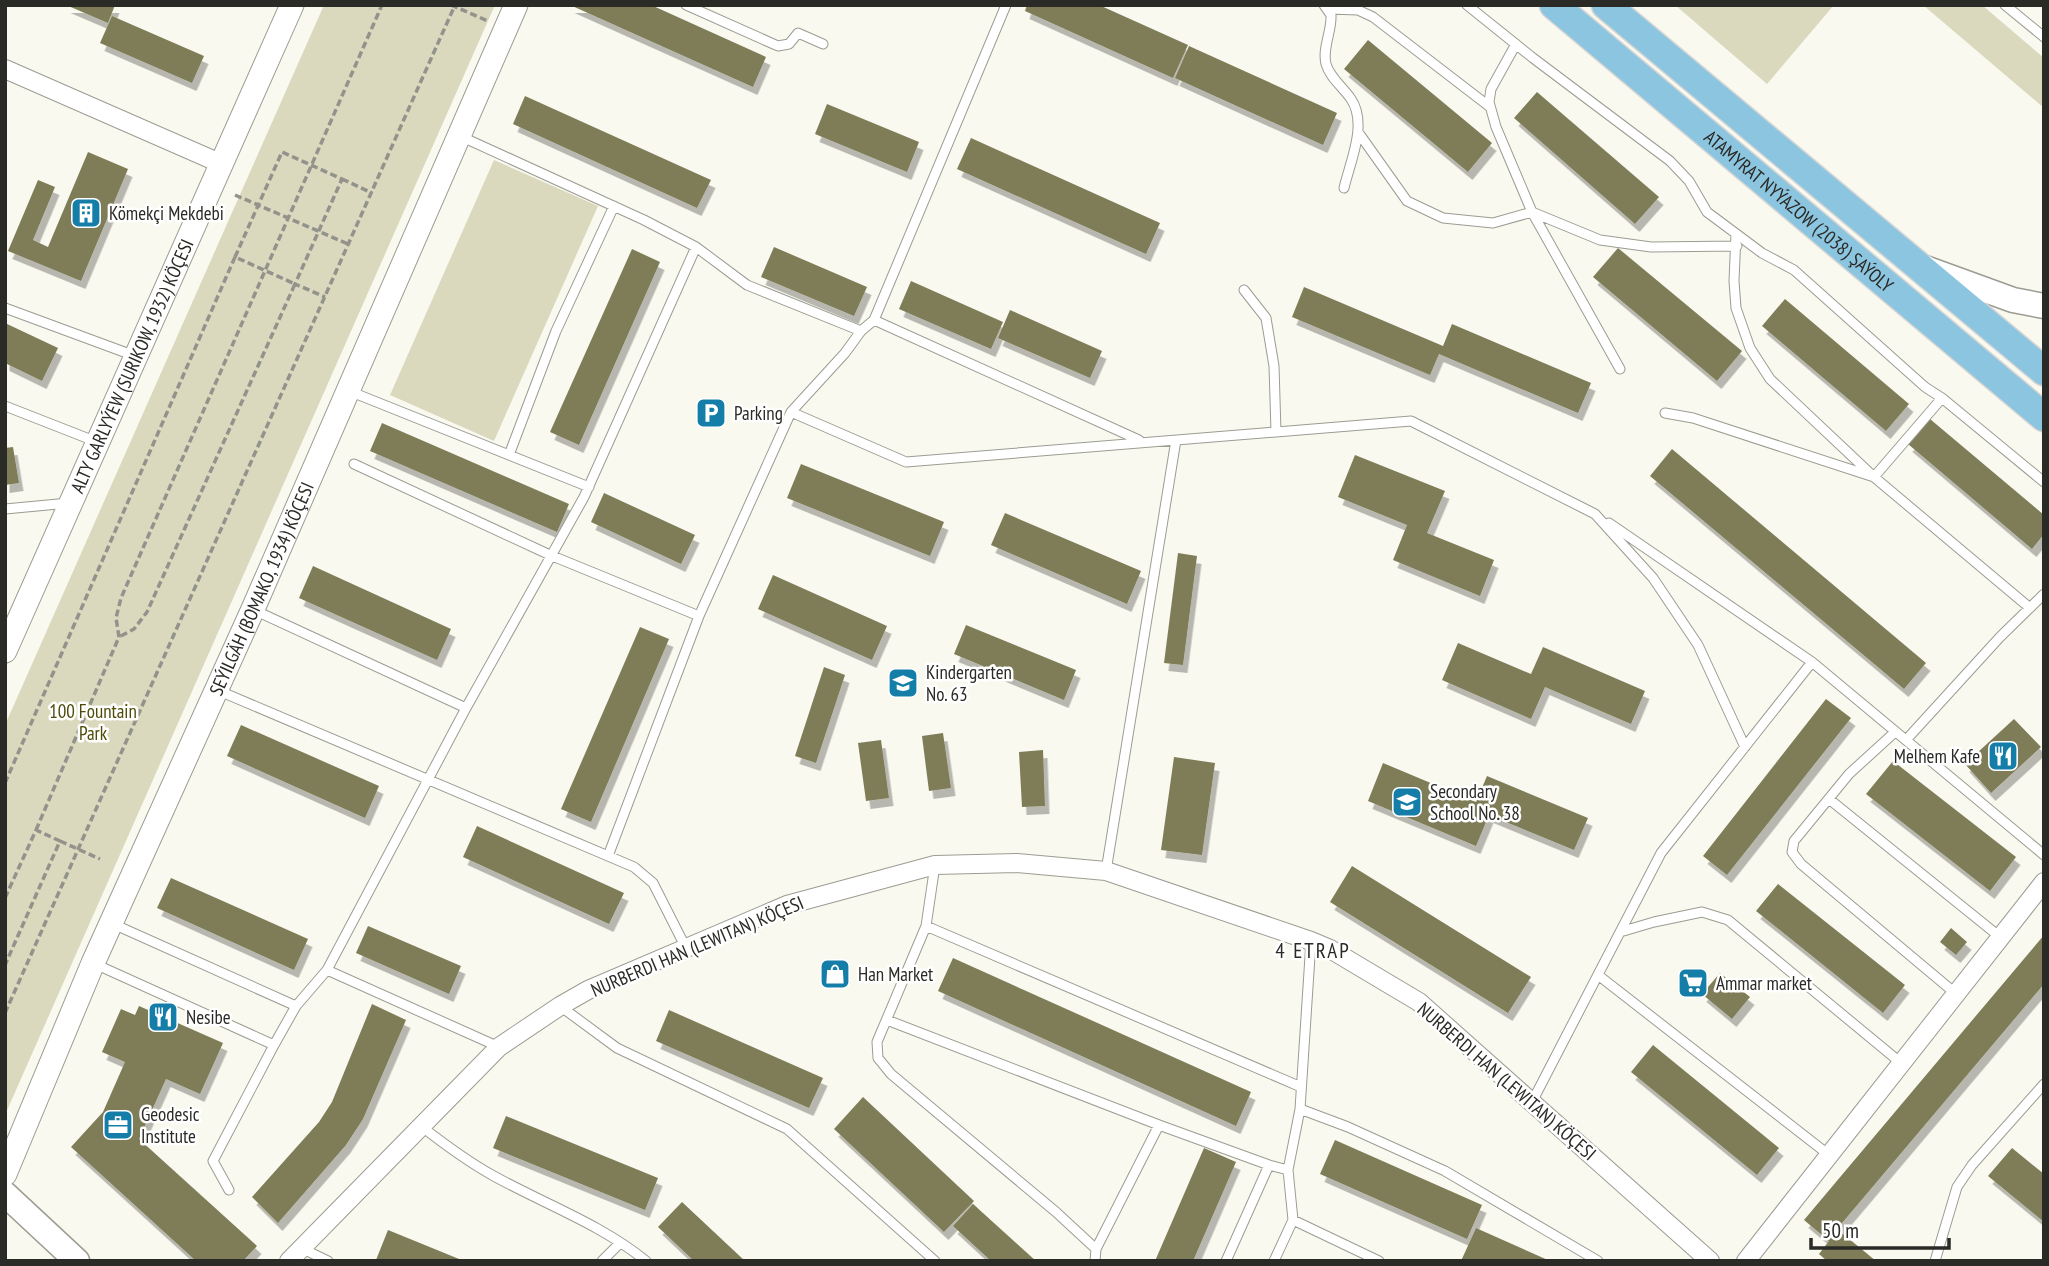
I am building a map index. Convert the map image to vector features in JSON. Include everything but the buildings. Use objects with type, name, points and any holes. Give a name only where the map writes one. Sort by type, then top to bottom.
[{"type":"main road","name":"ATAMYRAT NYÝAZOW (2038) ŞAÝOLY","points":[[1553,5],[2044,417]]},
{"type":"main road","name":"ATAMYRAT NYÝAZOW (2038) ŞAÝOLY","points":[[1606,5],[2044,371]]},
{"type":"main road","points":[[1921,266],[2013,300],[2044,306]]},
{"type":"main road","points":[[5,1194],[78,1261]]},
{"type":"main road","points":[[5,1212],[57,1261]]},
{"type":"street","name":"ALTY GARLYÝEW (SURIKOW, 1932) KÖÇESI","points":[[5,651],[292,5]]},
{"type":"street","name":"SEÝILGÄH (BOMAKO, 1934) KÖÇESI","points":[[5,1174],[93,963],[253,609],[516,5]]},
{"type":"street","points":[[5,69],[222,164]]},
{"type":"street","name":"NURBERDI HAN (LEWITAN) KÖÇESI","points":[[295,1254],[499,1047],[588,990],[787,905],[935,865],[1017,863],[1106,871],[1330,949],[1419,1002],[1710,1261]]},
{"type":"street","points":[[1746,1261],[2044,882]]},
{"type":"lane","points":[[686,5],[778,46],[789,44],[798,33],[823,44]]},
{"type":"lane","points":[[608,856],[699,616],[791,412],[874,320],[1006,5]]},
{"type":"lane","points":[[1467,5],[1670,161],[1689,181],[1707,212],[1762,253],[1794,270],[1925,387],[2044,482]]},
{"type":"lane","points":[[2005,5],[2044,37]]},
{"type":"lane","points":[[1344,188],[1358,132],[1352,99],[1326,66],[1326,48],[1331,24],[1326,7],[1358,10],[1373,17],[1491,108]]},
{"type":"lane","points":[[1516,44],[1492,89],[1489,102],[1517,180],[1532,212],[1619,369]]},
{"type":"lane","points":[[1358,132],[1407,201],[1443,218],[1493,223],[1532,212],[1600,240],[1651,247],[1737,246]]},
{"type":"lane","points":[[458,135],[614,206],[696,247],[747,285],[862,331]]},
{"type":"lane","points":[[509,455],[556,331],[614,206]]},
{"type":"lane","points":[[1736,233],[1736,308],[1750,348],[1770,379],[1874,477],[2030,608]]},
{"type":"lane","points":[[229,1190],[212,1161],[296,1006],[327,970],[466,708],[589,487],[696,247]]},
{"type":"lane","points":[[1244,290],[1266,318],[1274,366],[1276,432]]},
{"type":"lane","points":[[5,308],[136,356]]},
{"type":"lane","points":[[874,320],[1141,441]]},
{"type":"lane","points":[[348,390],[589,487]]},
{"type":"lane","points":[[1874,477],[1942,398]]},
{"type":"lane","points":[[5,406],[98,442]]},
{"type":"lane","points":[[791,412],[906,462],[1411,421],[1595,514],[1812,662],[2044,855]]},
{"type":"lane","points":[[1665,413],[1693,418],[1874,477]]},
{"type":"lane","points":[[1106,871],[1177,440]]},
{"type":"lane","points":[[354,464],[550,555],[699,616]]},
{"type":"lane","points":[[5,509],[71,503]]},
{"type":"lane","points":[[1595,514],[1653,578],[1698,645],[1745,747]]},
{"type":"lane","points":[[1906,740],[2044,594]]},
{"type":"lane","points":[[253,609],[466,708]]},
{"type":"lane","points":[[1532,1102],[1661,853],[1812,662]]},
{"type":"lane","points":[[216,690],[634,867],[653,883],[686,948]]},
{"type":"lane","points":[[1895,732],[1849,774],[1794,841],[1794,856],[1820,881],[1955,993]]},
{"type":"lane","points":[[1829,799],[2000,937]]},
{"type":"lane","points":[[935,865],[926,926],[877,1042],[878,1058],[891,1074],[1056,1212],[1096,1249]]},
{"type":"lane","points":[[1620,932],[1702,912],[1728,920],[1901,1063]]},
{"type":"lane","points":[[111,923],[296,1006]]},
{"type":"lane","points":[[926,926],[1301,1087]]},
{"type":"lane","points":[[1274,1261],[1293,1220],[1288,1170],[1300,1109],[1311,941]]},
{"type":"lane","points":[[93,963],[274,1045]]},
{"type":"lane","points":[[327,970],[499,1047]]},
{"type":"lane","points":[[1598,975],[1829,1155]]},
{"type":"lane","points":[[560,1006],[617,1048],[787,1129],[935,1261]]},
{"type":"lane","points":[[887,1020],[1159,1125],[1288,1170]]},
{"type":"lane","points":[[1935,1261],[1957,1187],[1972,1165],[2044,1084]]},
{"type":"lane","points":[[1300,1109],[1349,1127],[1445,1171],[1598,1261]]},
{"type":"lane","points":[[1095,1261],[1096,1249],[1159,1125]]},
{"type":"lane","points":[[421,1126],[456,1153],[492,1175],[620,1243],[646,1261]]},
{"type":"lane","points":[[1226,1261],[1269,1165]]},
{"type":"lane","points":[[1293,1220],[1379,1261]]},
{"type":"lane","points":[[602,1261],[620,1243]]},
{"type":"lane","points":[[295,1254],[328,1261]]},
{"type":"path","points":[[5,898],[119,637],[116,618],[121,598],[382,5]]},
{"type":"path","points":[[5,1013],[454,6],[491,23]]},
{"type":"path","points":[[5,783],[282,152],[372,192]]},
{"type":"path","points":[[119,637],[134,629],[147,612],[342,179]]},
{"type":"path","points":[[235,194],[348,244]]},
{"type":"path","points":[[235,257],[325,297]]},
{"type":"path","points":[[36,830],[100,859]]},
{"type":"path","points":[[5,965],[60,841]]},
{"type":"green space","name":"100 Fountain Park","points":[[324,5],[495,5],[5,1115],[5,725]]},
{"type":"green space","points":[[1675,5],[1834,5],[1767,84]]},
{"type":"green space","points":[[1923,5],[1982,5],[2044,58],[2044,108]]},
{"type":"green space","points":[[494,160],[598,206],[494,441],[390,395]]},
{"type":"place","name":"Kömekçi Mekdebi","points":[[86,213]]},
{"type":"place","name":"Parking","points":[[711,413]]},
{"type":"place","name":"Kindergarten No. 63","points":[[903,683]]},
{"type":"place","name":"Melhem Kafe","points":[[2003,756]]},
{"type":"place","name":"Secondary School No. 38","points":[[1407,802]]},
{"type":"place","name":"Han Market","points":[[835,974]]},
{"type":"place","name":"Ammar market","points":[[1693,983]]},
{"type":"place","name":"Nesibe","points":[[163,1017]]},
{"type":"place","name":"Geodesic Institute","points":[[118,1125]]},
{"type":"district","name":"4 ETRAP","points":[[1313,951]]}]
